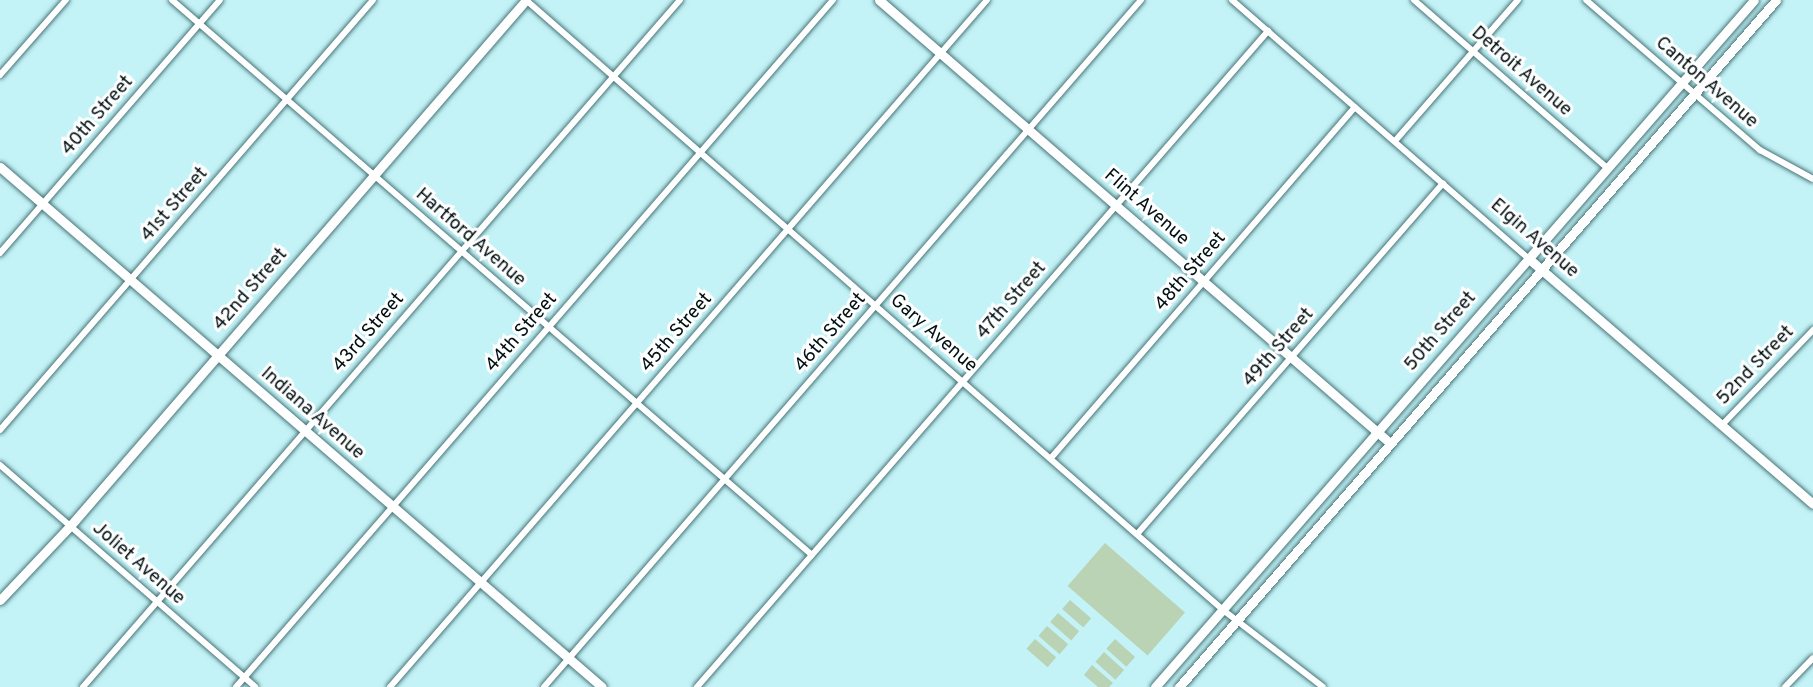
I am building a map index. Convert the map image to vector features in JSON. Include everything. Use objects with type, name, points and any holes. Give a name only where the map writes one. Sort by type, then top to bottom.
[{"type":"main road","name":"42nd Street","points":[[0,600],[70,526],[526,0]]},
{"type":"main road","name":"Flint Avenue","points":[[879,0],[1390,443]]},
{"type":"main road","name":"50th Street","points":[[1155,687],[1754,0]]},
{"type":"main road","name":"50th Street","points":[[1179,687],[1776,0]]},
{"type":"main road","name":"Indiana Avenue","points":[[0,167],[602,687]]},
{"type":"main road","name":"Elgin Avenue","points":[[1528,258],[1721,425],[1811,498]]},
{"type":"street","points":[[0,75],[65,0]]},
{"type":"street","name":"Hartford Avenue","points":[[172,0],[811,555]]},
{"type":"street","name":"40th Street","points":[[0,253],[220,0]]},
{"type":"street","name":"41st Street","points":[[0,430],[373,0]]},
{"type":"street","name":"Gary Avenue","points":[[526,0],[1223,610],[1323,687]]},
{"type":"street","name":"43rd Street","points":[[83,687],[680,0]]},
{"type":"street","name":"44th Street","points":[[236,687],[833,0]]},
{"type":"street","name":"45th Street","points":[[390,687],[988,0]]},
{"type":"street","name":"46th Street","points":[[544,687],[1141,0]]},
{"type":"street","name":"Elgin Avenue","points":[[1232,0],[1528,258]]},
{"type":"street","name":"Detroit Avenue","points":[[1414,0],[1607,168]]},
{"type":"street","points":[[1395,141],[1518,0]]},
{"type":"street","name":"Canton Avenue","points":[[1586,0],[1773,159],[1813,179]]},
{"type":"street","name":"47th Street","points":[[697,687],[1268,31]]},
{"type":"street","name":"48th Street","points":[[1051,458],[1355,107]]},
{"type":"street","name":"49th Street","points":[[1138,533],[1443,183]]},
{"type":"street","name":"52nd Street","points":[[1721,425],[1813,330]]},
{"type":"street","name":"Joliet Avenue","points":[[0,465],[255,687]]},
{"type":"street","points":[[1785,687],[1813,658]]},
{"type":"green space","points":[[1105,543],[1185,613],[1148,656],[1068,586]]},
{"type":"green space","points":[[1070,600],[1091,618],[1083,627],[1062,609]]},
{"type":"green space","points":[[1058,613],[1079,631],[1071,640],[1050,622]]},
{"type":"green space","points":[[1047,626],[1068,644],[1060,654],[1038,636]]},
{"type":"green space","points":[[1035,639],[1056,657],[1048,667],[1026,649]]},
{"type":"green space","points":[[1115,639],[1135,657],[1126,667],[1106,649]]},
{"type":"green space","points":[[1104,652],[1124,670],[1115,680],[1095,662]]},
{"type":"green space","points":[[1092,665],[1113,683],[1109,687],[1098,687],[1084,675]]}]
